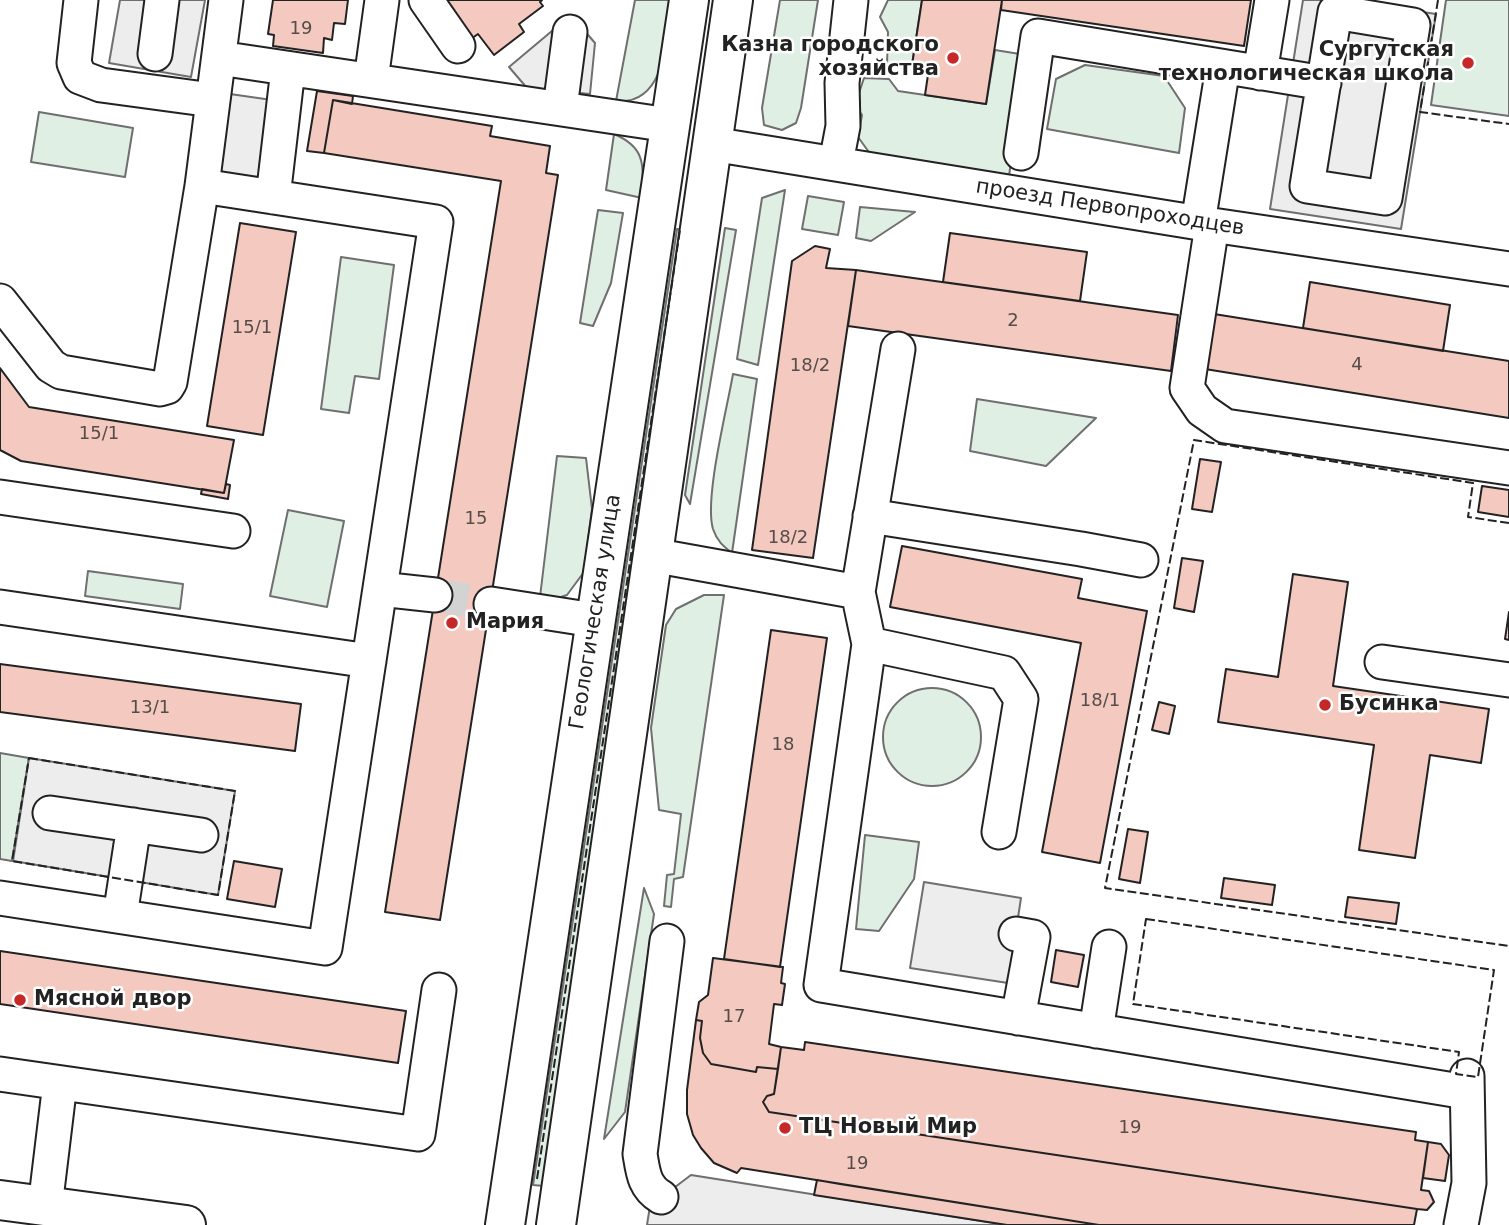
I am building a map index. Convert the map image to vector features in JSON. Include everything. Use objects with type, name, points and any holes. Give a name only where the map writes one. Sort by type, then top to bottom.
[{"type":"main road","name":"Геологическая улица","points":[[505,1225],[689,0]]},
{"type":"main road","points":[[556,1225],[733,0]]},
{"type":"main road","points":[[0,1200],[186,1225]]},
{"type":"street","points":[[81,0],[74,63],[80,77],[102,85],[212,100]]},
{"type":"street","points":[[155,54],[162,0]]},
{"type":"street","points":[[371,80],[382,0]]},
{"type":"street","points":[[426,0],[458,46]]},
{"type":"street","points":[[836,163],[843,126],[842,83],[851,0]]},
{"type":"street","points":[[1260,73],[1272,0]]},
{"type":"street","points":[[0,301],[32,344],[51,366],[61,372],[160,389],[170,383],[202,186],[219,58],[218,1]]},
{"type":"street","points":[[1335,12],[1413,24],[1385,198],[1307,186],[1324,83],[1335,12]]},
{"type":"street","points":[[560,108],[570,32]]},
{"type":"street","points":[[1021,153],[1038,36],[1324,83]]},
{"type":"street","points":[[219,58],[669,125]]},
{"type":"street","points":[[1223,67],[1187,388],[1202,410],[1225,426],[1509,468]]},
{"type":"street","points":[[273,197],[288,69]]},
{"type":"street","name":"проезд Первопроходцев","points":[[712,144],[1509,270]]},
{"type":"street","points":[[0,898],[324,948],[436,222],[202,186]]},
{"type":"street","points":[[898,349],[858,592],[869,644],[821,985],[1096,1031],[1467,1084],[1469,1183],[1461,1225]]},
{"type":"street","points":[[0,497],[233,531]]},
{"type":"street","points":[[870,516],[1141,560]]},
{"type":"street","points":[[652,555],[858,592]]},
{"type":"street","points":[[380,589],[435,595]]},
{"type":"street","points":[[491,604],[594,620]]},
{"type":"street","points":[[0,607],[369,661]]},
{"type":"street","points":[[869,644],[1004,673],[1021,699],[999,832]]},
{"type":"street","points":[[1382,662],[1509,680]]},
{"type":"street","points":[[50,813],[201,835]]},
{"type":"street","points":[[120,916],[134,825]]},
{"type":"street","points":[[1016,934],[1033,937],[1018,1018]]},
{"type":"street","points":[[661,1198],[652,1192],[644,1179],[640,1154],[667,941]]},
{"type":"street","points":[[1096,1031],[1109,947]]},
{"type":"street","points":[[0,1074],[418,1134],[439,990]]},
{"type":"street","points":[[45,1207],[60,1083]]},
{"type":"green space","points":[[635,0],[672,0],[666,49],[655,80],[646,92],[633,100],[616,101]]},
{"type":"green space","points":[[780,0],[818,0],[801,108],[796,123],[782,130],[764,125],[762,108]]},
{"type":"green space","points":[[888,0],[922,0],[912,65],[887,65],[888,32],[880,17]]},
{"type":"green space","name":"Сургутская технологическая школа","points":[[1446,0],[1509,0],[1509,116],[1431,105]]},
{"type":"green space","points":[[995,50],[1026,55],[1009,176],[871,155],[858,137],[862,115],[855,105],[864,78],[889,79],[898,91],[986,104]]},
{"type":"green space","points":[[1085,65],[1164,76],[1185,108],[1179,153],[1047,129],[1056,79]]},
{"type":"green space","points":[[39,112],[133,128],[125,177],[31,162]]},
{"type":"green space","points":[[614,134],[625,139],[638,152],[642,167],[642,198],[606,190]]},
{"type":"green space","points":[[785,190],[758,365],[737,359],[762,198]]},
{"type":"green space","points":[[808,196],[844,202],[838,235],[802,229]]},
{"type":"green space","points":[[860,207],[915,212],[871,241],[856,238]]},
{"type":"green space","points":[[598,210],[623,213],[611,283],[593,326],[580,323]]},
{"type":"green space","points":[[725,228],[736,230],[690,504],[685,495]]},
{"type":"green space","points":[[677,229],[685,230],[544,1186],[533,1185]]},
{"type":"green space","points":[[341,257],[394,265],[379,379],[355,376],[349,413],[321,409]]},
{"type":"green space","points":[[733,374],[757,379],[732,553],[716,537],[713,529],[711,497]]},
{"type":"green space","points":[[977,399],[1096,418],[1046,466],[970,451]]},
{"type":"green space","points":[[557,456],[586,458],[592,509],[584,572],[567,595],[555,599],[540,597]]},
{"type":"green space","points":[[288,510],[344,521],[327,607],[270,596]]},
{"type":"green space","points":[[88,571],[183,584],[180,609],[85,596]]},
{"type":"green space","points":[[704,595],[724,595],[683,877],[674,879],[671,907],[664,906],[667,875],[674,874],[681,814],[659,810],[651,728],[666,625],[676,609]]},
{"type":"green space","points":[[922,688],[942,688],[967,702],[978,718],[981,737],[978,756],[967,772],[942,786],[922,786],[905,778],[891,764],[883,747],[883,727],[891,710],[905,696]]},
{"type":"green space","points":[[0,753],[29,758],[12,861],[0,859]]},
{"type":"green space","points":[[865,835],[919,842],[914,879],[879,931],[856,929]]},
{"type":"green space","points":[[644,888],[654,914],[625,1112],[604,1139]]},
{"type":"shaded area","points":[[120,0],[205,0],[191,77],[109,63]]},
{"type":"shaded area","points":[[1303,0],[1344,0],[1436,14],[1401,229],[1270,209]]},
{"type":"shaded area","points":[[571,15],[595,43],[590,94],[527,88],[509,67]]},
{"type":"shaded area","points":[[230,94],[293,103],[282,185],[218,176]]},
{"type":"shaded area","points":[[29,758],[235,791],[218,895],[13,861]]},
{"type":"shaded area","points":[[924,882],[1021,898],[1008,983],[910,968]]},
{"type":"shaded area","points":[[691,1175],[1007,1225],[647,1225],[650,1206]]},
{"type":"building","points":[[273,0],[348,0],[345,24],[334,23],[332,40],[324,38],[323,53],[273,46],[274,35],[268,34]]},
{"type":"building","points":[[449,0],[542,0],[540,2],[543,6],[519,24],[524,32],[494,55],[478,34],[471,39],[444,4]]},
{"type":"building","name":"Казна городского хозяйства","points":[[922,0],[1002,0],[986,104],[925,95],[929,68],[912,65]]},
{"type":"building","points":[[1002,0],[1251,0],[1244,46],[1001,10]]},
{"type":"building","points":[[317,91],[353,96],[352,104],[333,100],[324,153],[307,151]]},
{"type":"building","points":[[333,100],[492,126],[490,136],[550,146],[546,173],[558,175],[440,920],[385,912],[501,181],[324,153]]},
{"type":"building","points":[[240,223],[296,232],[263,435],[207,426]]},
{"type":"building","points":[[950,233],[1087,252],[1080,301],[943,282]]},
{"type":"building","points":[[815,246],[830,249],[826,268],[856,270],[813,558],[752,550],[792,261]]},
{"type":"building","points":[[856,270],[1178,315],[1171,371],[848,326]]},
{"type":"building","points":[[1310,282],[1450,305],[1443,351],[1303,328]]},
{"type":"building","points":[[1214,314],[1509,361],[1509,418],[1205,369]]},
{"type":"building","points":[[0,368],[29,407],[234,440],[224,493],[21,461],[0,450]]},
{"type":"building","points":[[1200,459],[1221,462],[1212,512],[1192,509]]},
{"type":"building","points":[[226,484],[230,485],[228,499],[201,494],[202,489],[224,493]]},
{"type":"building","points":[[1482,486],[1509,490],[1509,517],[1478,512]]},
{"type":"building","points":[[902,546],[1082,579],[1078,598],[1147,611],[1100,863],[1042,852],[1081,643],[890,607]]},
{"type":"building","points":[[1182,558],[1203,561],[1194,612],[1174,608]]},
{"type":"building","points":[[1293,574],[1348,582],[1333,686],[1489,709],[1481,763],[1430,755],[1415,858],[1359,850],[1374,745],[1218,722],[1226,669],[1278,677]]},
{"type":"building","points":[[1509,612],[1509,640],[1505,639]]},
{"type":"building","points":[[771,630],[827,638],[780,967],[724,959]]},
{"type":"building","points":[[0,664],[301,704],[295,751],[0,712]]},
{"type":"building","points":[[1159,702],[1175,706],[1169,734],[1152,730]]},
{"type":"building","points":[[1128,829],[1148,832],[1140,883],[1119,879]]},
{"type":"building","points":[[234,861],[282,869],[275,907],[227,899]]},
{"type":"building","points":[[1224,878],[1275,885],[1272,905],[1221,898]]},
{"type":"building","points":[[1348,897],[1399,903],[1396,924],[1345,917]]},
{"type":"building","points":[[1056,950],[1084,955],[1078,987],[1051,982]]},
{"type":"building","points":[[0,951],[406,1011],[398,1063],[0,1004]]},
{"type":"building","points":[[713,958],[783,967],[781,983],[785,984],[782,1005],[774,1004],[769,1044],[781,1047],[778,1069],[757,1067],[756,1072],[711,1064],[703,1053],[700,1038],[702,1021],[696,1020],[699,1002],[708,995]]},
{"type":"building","name":"ТЦ Новый Мир","points":[[696,1020],[702,1021],[700,1038],[703,1053],[711,1064],[756,1072],[757,1067],[778,1069],[774,1094],[767,1096],[763,1102],[769,1112],[1417,1209],[1414,1225],[1099,1225],[741,1168],[737,1173],[714,1163],[701,1148],[693,1135],[687,1114],[687,1090]]},
{"type":"building","points":[[805,1042],[1416,1132],[1415,1140],[1428,1142],[1421,1190],[1429,1191],[1434,1202],[1427,1210],[1417,1209],[769,1112],[763,1102],[767,1096],[774,1094],[781,1047],[804,1050]]},
{"type":"building","points":[[1428,1142],[1441,1144],[1449,1155],[1445,1181],[1423,1178]]},
{"type":"building","points":[[817,1180],[1099,1225],[1007,1225],[814,1195]]},
{"type":"tunnel","points":[[435,595],[491,604]]},
{"type":"fence","points":[[1438,0],[1420,112],[1509,124]]},
{"type":"fence","points":[[537,1179],[680,230]]},
{"type":"fence","points":[[1509,523],[1468,517],[1473,483],[1194,440],[1105,888],[1509,946]]},
{"type":"fence","points":[[29,758],[235,791],[218,895],[12,861],[29,758]]},
{"type":"fence","points":[[1146,919],[1494,970],[1478,1077],[1456,1074],[1459,1052],[1133,1004],[1146,919]]},
{"type":"place","name":"Казна городского хозяйства","points":[[953,58]]},
{"type":"place","name":"Сургутская технологическая школа","points":[[1468,63]]},
{"type":"place","name":"Мария","points":[[452,623]]},
{"type":"place","name":"Бусинка","points":[[1325,705]]},
{"type":"place","name":"Мясной двор","points":[[20,1000]]},
{"type":"place","name":"ТЦ Новый Мир","points":[[785,1128]]}]
